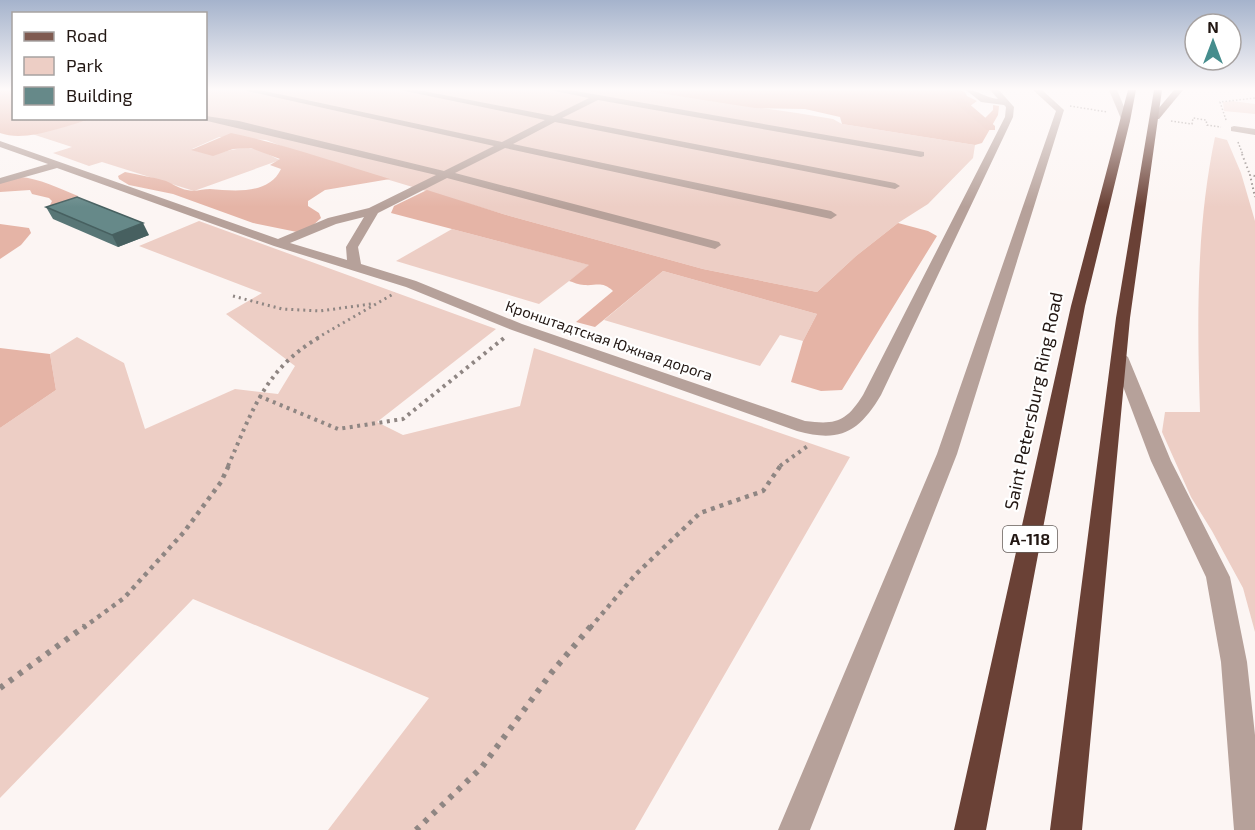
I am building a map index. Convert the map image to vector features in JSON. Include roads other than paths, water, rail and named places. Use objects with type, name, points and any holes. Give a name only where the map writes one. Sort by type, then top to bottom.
[{"type":"highway","name":"Saint Petersburg Ring Road","points":[[970,830],[1078,306],[1124,129]]},
{"type":"highway","points":[[1066,830],[1123,318],[1154,129]]},
{"type":"street","points":[[257,129],[511,190],[715,244]]},
{"type":"street","points":[[432,129],[831,215]]},
{"type":"street","points":[[278,243],[332,220],[373,211],[535,129]]},
{"type":"street","points":[[604,129],[895,186]]},
{"type":"street","points":[[774,129],[921,154]]},
{"type":"street","name":"Кронштадтская Южная дорога","points":[[0,144],[278,243],[411,284],[517,327],[802,427],[832,431],[859,418],[1004,129]]},
{"type":"street","points":[[794,830],[947,454],[1054,129]]},
{"type":"street","points":[[1234,129],[1255,132]]},
{"type":"street","points":[[0,181],[60,164]]},
{"type":"street","points":[[355,267],[352,247],[373,211]]},
{"type":"street","points":[[1120,357],[1161,461],[1218,577],[1234,662],[1250,830]]}]
